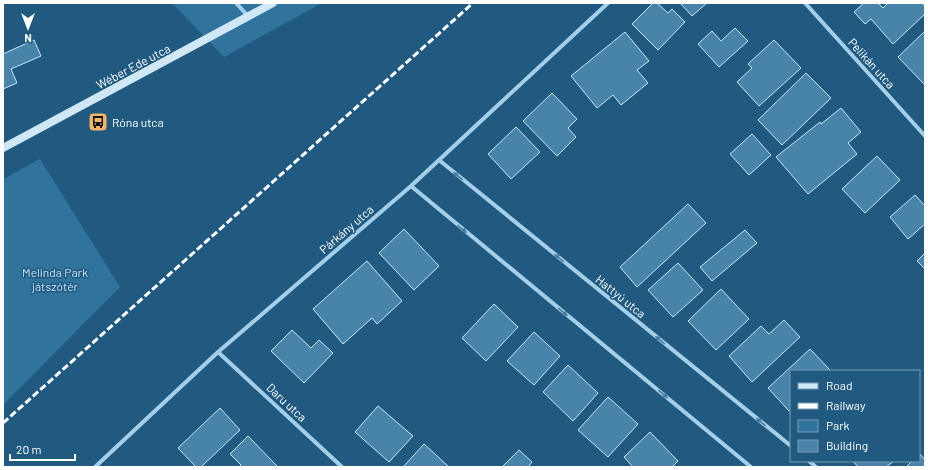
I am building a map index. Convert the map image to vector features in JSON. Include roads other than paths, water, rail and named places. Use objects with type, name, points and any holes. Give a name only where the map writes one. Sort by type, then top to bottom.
[{"type":"street","points":[[236,3],[248,17]]},
{"type":"street","name":"Wéber Ede utca","points":[[3,148],[273,3]]},
{"type":"street","name":"Párkány utca","points":[[95,467],[218,352],[411,186],[608,3]]},
{"type":"street","name":"Pelikán utca","points":[[805,3],[925,136]]},
{"type":"street","name":"Hattyú utca","points":[[439,160],[790,445]]},
{"type":"street","points":[[411,186],[751,467]]},
{"type":"street","name":"Daru utca","points":[[218,352],[342,467]]},
{"type":"railway","points":[[3,423],[473,3]]},
{"type":"place","name":"Róna utca","points":[[98,122]]},
{"type":"park label","name":"Melinda Park játszótér","points":[[55,279]]}]
